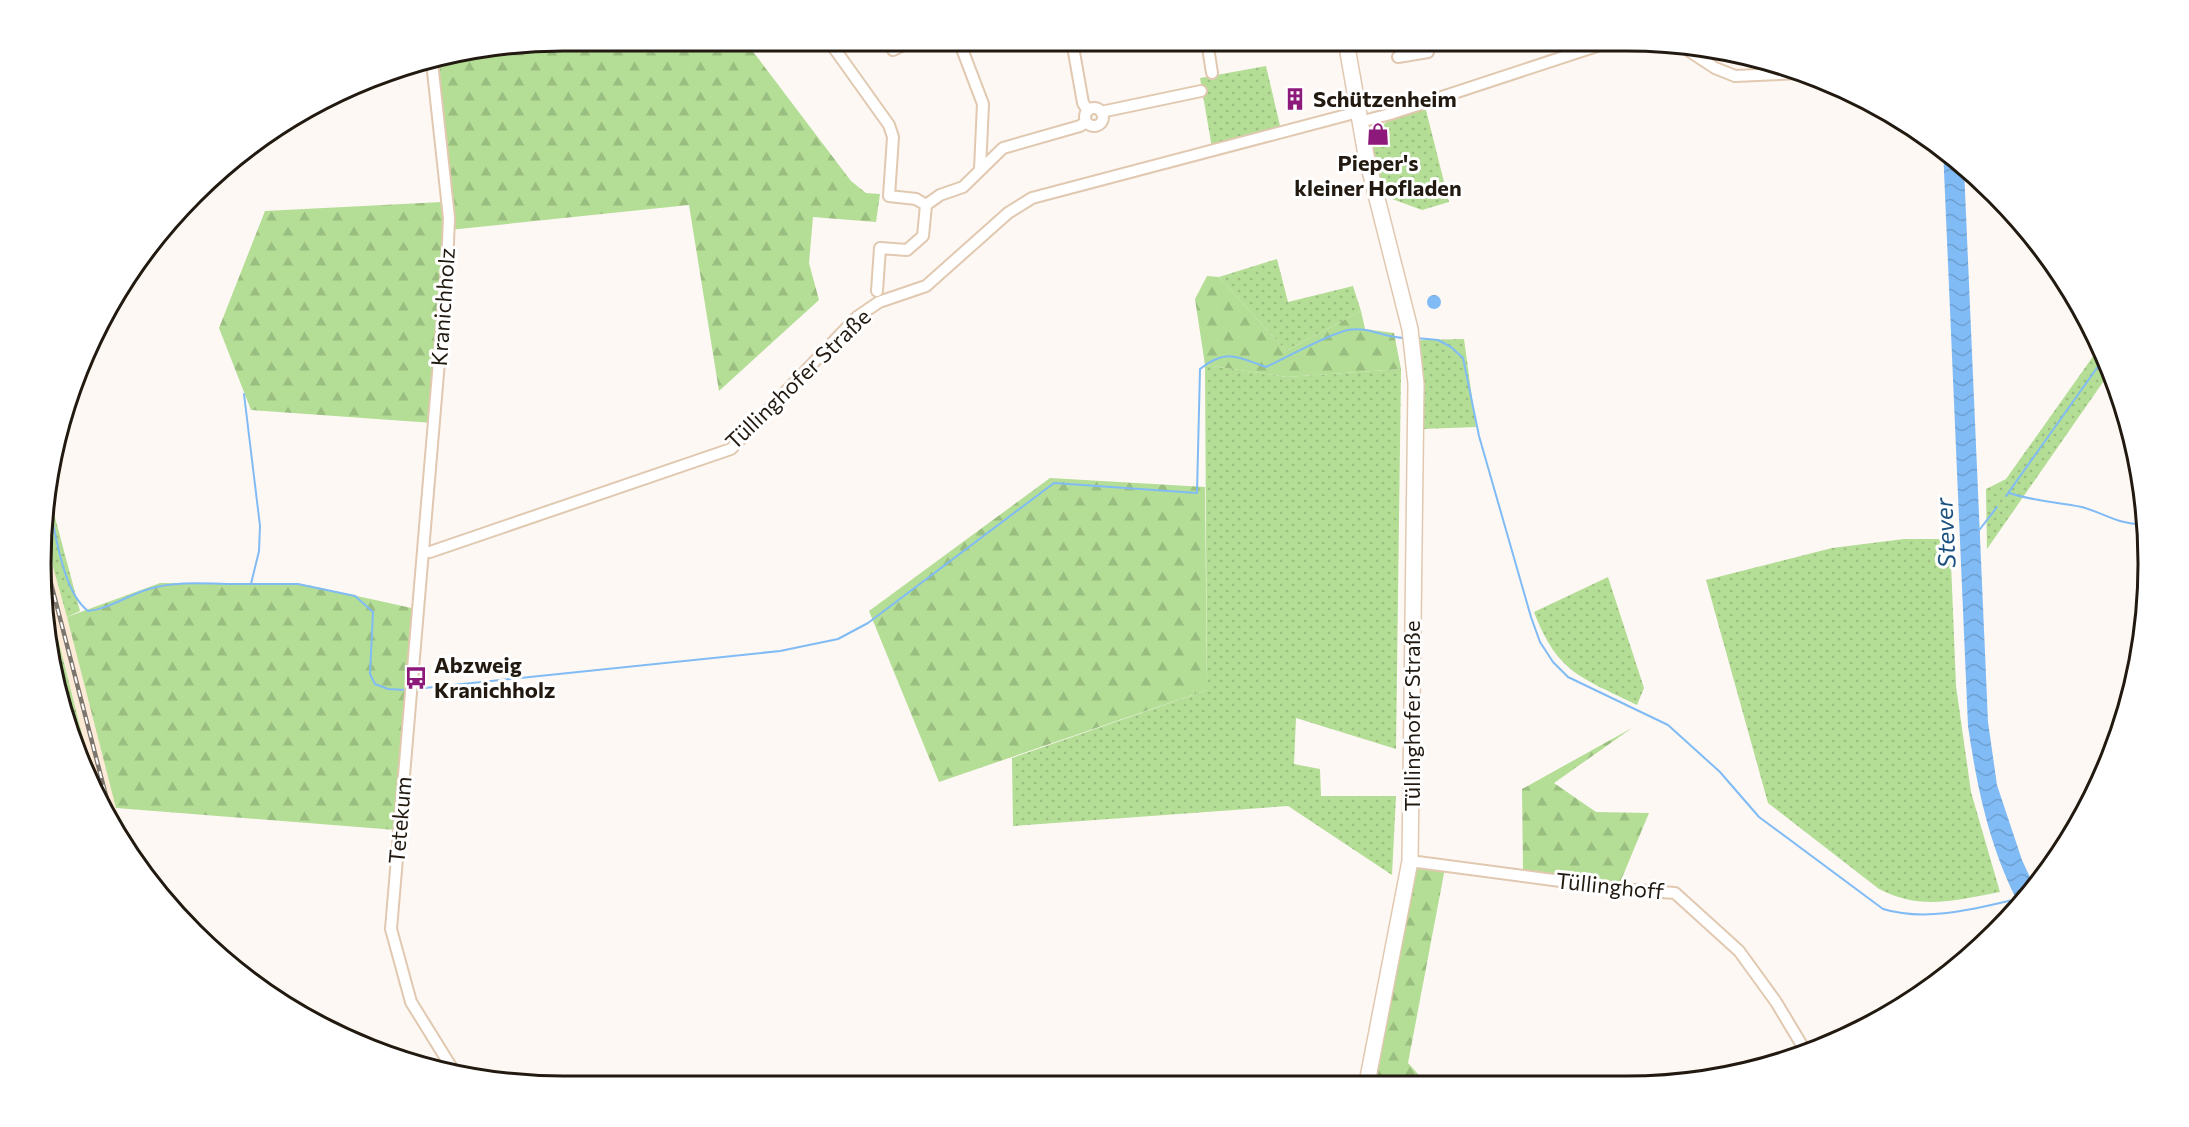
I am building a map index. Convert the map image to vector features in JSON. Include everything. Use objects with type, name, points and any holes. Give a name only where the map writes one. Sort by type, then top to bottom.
[{"type":"main road","points":[[1348,51],[1359,117]]},
{"type":"main road","name":"Tüllinghofer Straße","points":[[1359,117],[1410,329],[1416,384],[1410,861],[1368,1076]]},
{"type":"street","points":[[836,51],[890,125],[893,137],[889,196],[916,199],[926,204]]},
{"type":"street","points":[[963,51],[983,104],[980,169]]},
{"type":"street","points":[[1074,51],[1083,103],[1092,126],[1100,124],[1103,118],[1101,112]]},
{"type":"street","points":[[1209,51],[1212,73]]},
{"type":"street","points":[[1398,57],[1428,51]]},
{"type":"street","name":"Tüllinghofer Straße","points":[[423,552],[430,552],[731,449],[857,317],[879,302],[926,286],[1008,213],[1032,198],[1359,117],[1390,114],[1582,51]]},
{"type":"street","points":[[1696,56],[1715,68],[1735,76],[1777,74]]},
{"type":"street","name":"Kranichholz","points":[[423,552],[447,267],[448,218],[433,68]]},
{"type":"street","points":[[981,140],[990,146],[1003,148],[1080,126],[1095,109],[1101,112],[1201,92]]},
{"type":"street","points":[[926,204],[940,195],[963,187],[1003,148]]},
{"type":"street","points":[[877,291],[880,248],[907,250],[923,236],[926,204]]},
{"type":"street","name":"Tetekum","points":[[423,552],[391,929],[411,1002],[449,1063]]},
{"type":"street","name":"Tüllinghoff","points":[[1410,861],[1675,893],[1739,951],[1776,1002],[1802,1045]]},
{"type":"shaded area","points":[[51,560],[119,818],[85,747],[55,625]]},
{"type":"green space","points":[[753,51],[851,181],[866,193],[880,194],[876,222],[813,217],[809,263],[819,300],[719,391],[689,205],[449,230],[435,67],[497,55],[530,52]]},
{"type":"green space","points":[[1266,66],[1281,130],[1212,148],[1200,78]]},
{"type":"green space","points":[[1425,106],[1449,202],[1422,210],[1384,196],[1368,139],[1375,128],[1383,126],[1389,118]]},
{"type":"green space","points":[[442,202],[445,267],[433,423],[251,410],[219,328],[265,211]]},
{"type":"green space","points":[[1277,259],[1288,302],[1353,286],[1361,311],[1286,351],[1219,277]]},
{"type":"green space","points":[[1207,276],[1219,277],[1286,351],[1361,311],[1365,329],[1394,333],[1401,369],[1287,377],[1205,365],[1195,299]]},
{"type":"green space","points":[[1464,339],[1476,427],[1423,429],[1419,340]]},
{"type":"green space","points":[[2094,356],[2104,381],[1987,549],[1986,489],[2006,479]]},
{"type":"green space","points":[[1205,365],[1287,377],[1401,369],[1396,749],[1296,718],[1294,764],[1320,769],[1321,796],[1396,796],[1392,875],[1288,806],[1013,826],[1012,758],[1207,690]]},
{"type":"green space","points":[[1050,478],[1205,487],[1207,690],[939,782],[869,611]]},
{"type":"green space","points":[[54,512],[80,611],[67,617],[51,560]]},
{"type":"green space","points":[[1904,539],[1950,539],[1956,686],[1971,792],[2000,892],[1939,902],[1909,900],[1894,896],[1879,889],[1768,803],[1706,580],[1832,548]]},
{"type":"green space","points":[[1608,577],[1644,688],[1637,705],[1586,680],[1562,661],[1552,649],[1534,612]]},
{"type":"green space","points":[[160,583],[307,585],[416,609],[396,830],[116,808],[67,617]]},
{"type":"green space","points":[[55,625],[85,747],[68,696]]},
{"type":"green space","points":[[1632,728],[1554,783],[1596,812],[1649,813],[1619,885],[1523,871],[1522,789]]},
{"type":"green space","points":[[1413,864],[1445,868],[1408,1063],[1420,1076],[1370,1076]]},
{"type":"water","points":[[1944,162],[1964,179],[1988,722],[1997,785],[2030,877],[2015,896],[2000,863],[1986,818],[1968,726]]},
{"type":"water","points":[[1431,295],[1437,295],[1441,302],[1437,309],[1431,309],[1427,305],[1427,299]]},
{"type":"waterway","points":[[415,689],[780,651],[838,639],[868,623],[1054,483],[1197,493],[1200,369],[1209,362],[1217,358],[1232,356],[1266,367],[1340,332],[1355,329],[1404,338]]},
{"type":"waterway","points":[[1416,338],[1438,340],[1451,347],[1463,358],[1479,436],[1531,617],[1540,642],[1553,662],[1568,677],[1668,725],[1720,772],[1759,817],[1883,909],[1899,913],[1950,913],[2012,900]]},
{"type":"waterway","points":[[2006,496],[2098,366]]},
{"type":"waterway","points":[[244,394],[260,526],[259,551],[251,584],[298,584],[355,596],[373,612],[370,674],[375,684],[388,689],[406,690]]},
{"type":"waterway","points":[[2009,493],[2082,507],[2136,524]]},
{"type":"waterway","points":[[1977,533],[1997,507]]},
{"type":"waterway","points":[[53,522],[72,591],[88,611],[103,608],[161,586],[186,583],[251,584]]},
{"type":"railway","points":[[52,586],[105,792]]},
{"type":"place","name":"Schützenheim","points":[[1295,99]]},
{"type":"place","name":"Pieper's kleiner Hofladen","points":[[1378,134]]},
{"type":"place","name":"Abzweig Kranichholz","points":[[416,678]]},
{"type":"water label","name":"Stever","points":[[1946,533]]}]
